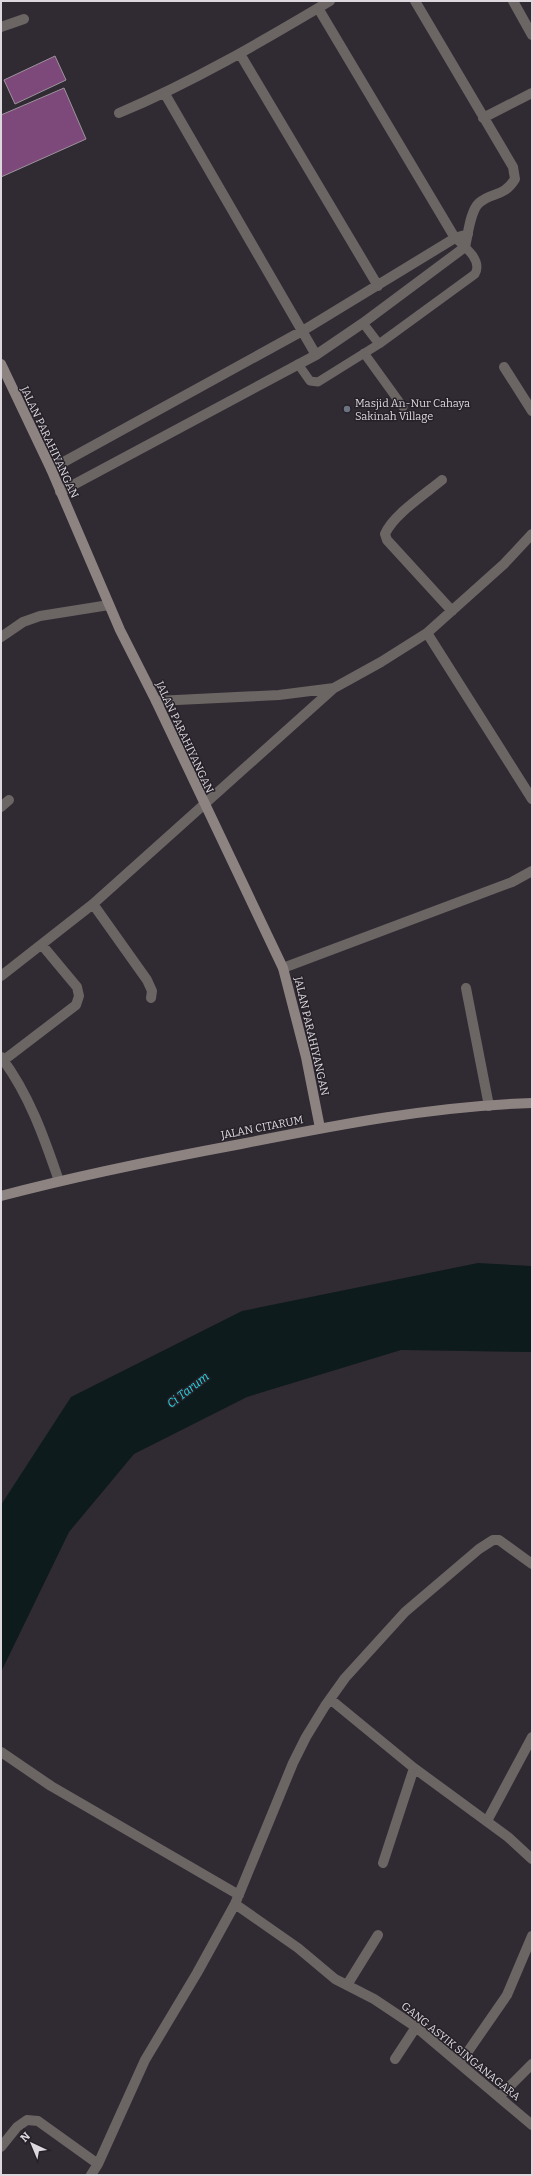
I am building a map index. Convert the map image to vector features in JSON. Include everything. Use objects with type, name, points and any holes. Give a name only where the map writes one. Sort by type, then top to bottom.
[{"type":"street","points":[[119,113],[165,94],[240,54],[330,1]]},
{"type":"street","points":[[60,492],[316,355],[363,323],[465,247],[471,216],[480,202],[509,189],[516,179],[513,167],[415,1]]},
{"type":"street","points":[[513,1],[532,35]]},
{"type":"street","points":[[318,8],[455,238]]},
{"type":"street","points":[[1,27],[24,19]]},
{"type":"street","points":[[240,54],[378,286]]},
{"type":"street","points":[[483,118],[532,93]]},
{"type":"street","points":[[165,94],[304,330],[316,355]]},
{"type":"street","points":[[51,469],[304,330],[455,238],[468,234]]},
{"type":"street","name":"JALAN PARAHIYANGAN","points":[[1,364],[51,469],[108,605],[156,701],[283,968],[306,1057],[320,1128]]},
{"type":"street","points":[[504,367],[532,411]]},
{"type":"street","points":[[442,480],[396,518],[385,534],[387,540],[452,612]]},
{"type":"street","points":[[1,976],[93,904],[205,806],[334,688],[427,634],[504,564],[532,534]]},
{"type":"street","points":[[1,637],[23,622],[40,616],[108,605]]},
{"type":"street","points":[[427,634],[532,799]]},
{"type":"street","points":[[156,701],[279,696],[334,688]]},
{"type":"street","points":[[1,807],[9,800]]},
{"type":"street","points":[[283,968],[512,882],[532,871]]},
{"type":"street","points":[[93,904],[147,980],[152,992],[151,998]]},
{"type":"street","points":[[42,944],[77,987],[79,996],[76,1005],[2,1059],[18,1082],[39,1124],[59,1181]]},
{"type":"street","points":[[466,988],[489,1106]]},
{"type":"street","name":"JALAN CITARUM","points":[[1,1196],[59,1181],[320,1128],[489,1106],[532,1103]]},
{"type":"street","points":[[91,2175],[98,2164],[145,2060],[197,1974],[237,1899],[293,1763],[306,1737],[345,1678],[405,1612],[479,1549],[493,1540],[499,1540],[532,1564]]},
{"type":"street","points":[[330,1699],[414,1768],[487,1821],[532,1859]]},
{"type":"street","points":[[487,1821],[532,1737]]},
{"type":"street","name":"GANG ASYIK SINGANAGARA","points":[[1,1752],[51,1786],[237,1899],[335,1979],[374,1999],[416,2027],[500,2096],[532,2125]]},
{"type":"street","points":[[384,1862],[414,1768]]},
{"type":"street","points":[[347,1985],[378,1935]]},
{"type":"street","points":[[460,2063],[507,1995],[532,1936]]},
{"type":"street","points":[[395,2059],[416,2027]]},
{"type":"street","points":[[500,2096],[532,2064]]},
{"type":"street","points":[[1,2147],[17,2127],[27,2120],[38,2121],[98,2164]]},
{"type":"lane","points":[[298,364],[310,381],[315,383],[378,344],[475,274],[477,263],[465,247],[455,238]]},
{"type":"lane","points":[[363,323],[378,344]]},
{"type":"lane","points":[[364,353],[403,407]]},
{"type":"water","name":"Ci Tarum","points":[[478,1263],[532,1266],[532,1352],[401,1350],[247,1397],[134,1454],[69,1532],[1,1672],[1,1505],[71,1397],[242,1311]]},
{"type":"building","points":[[55,56],[66,80],[15,104],[4,80]]},
{"type":"building","points":[[64,88],[86,139],[1,177],[1,115]]},
{"type":"place","name":"Masjid An-Nur Cahaya Sakinah Village","points":[[347,409]]}]
